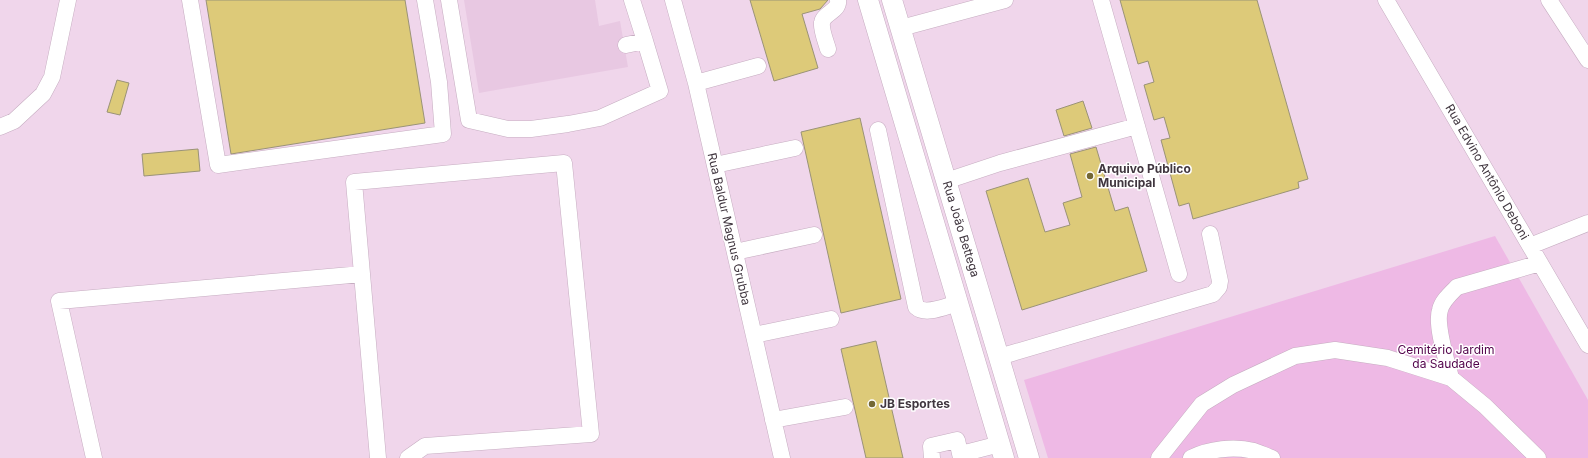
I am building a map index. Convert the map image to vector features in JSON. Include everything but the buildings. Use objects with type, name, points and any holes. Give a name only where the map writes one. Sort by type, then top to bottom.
[{"type":"main road","name":"Rua João Bettega","points":[[868,0],[1002,451]]},
{"type":"main road","name":"Rua João Bettega","points":[[892,0],[1029,458]]},
{"type":"main road","points":[[934,220],[956,213]]},
{"type":"main road","points":[[941,246],[964,238]]},
{"type":"street","points":[[0,127],[14,121],[43,94],[52,77],[68,0]]},
{"type":"street","points":[[190,0],[218,165],[443,134],[439,82],[425,0]]},
{"type":"street","points":[[449,0],[469,120],[508,129],[552,126],[600,118],[660,91],[632,0]]},
{"type":"street","points":[[828,49],[822,24],[823,20],[837,7],[839,3],[838,0]]},
{"type":"street","points":[[901,28],[1005,0]]},
{"type":"street","points":[[1101,0],[1179,274]]},
{"type":"street","name":"Rua Edvino Antônio Deboni","points":[[1386,0],[1588,345]]},
{"type":"street","points":[[1549,0],[1588,60]]},
{"type":"street","name":"Rua Baldur Magnus Grubba","points":[[675,1],[696,84],[782,458]]},
{"type":"street","points":[[626,45],[645,41]]},
{"type":"street","points":[[696,84],[758,66]]},
{"type":"street","points":[[946,181],[1000,163],[1137,126]]},
{"type":"street","points":[[878,130],[916,307],[920,311],[926,311],[958,303]]},
{"type":"street","points":[[714,165],[795,148]]},
{"type":"street","points":[[378,458],[354,182],[564,163],[591,434],[425,446],[408,458]]},
{"type":"street","points":[[1530,246],[1588,223]]},
{"type":"street","points":[[999,357],[1213,294],[1219,287],[1220,281],[1210,234]]},
{"type":"street","points":[[735,252],[814,235]]},
{"type":"street","points":[[1451,378],[1438,320],[1440,309],[1447,296],[1456,287],[1540,263]]},
{"type":"street","points":[[94,458],[59,301],[362,274]]},
{"type":"street","points":[[754,335],[831,319]]},
{"type":"street","points":[[1159,458],[1202,404],[1234,385],[1295,356],[1335,350],[1388,358],[1451,378],[1485,406],[1538,458]]},
{"type":"street","points":[[773,420],[845,407]]},
{"type":"street","points":[[932,458],[931,446],[957,440],[961,456],[1002,451]]},
{"type":"street","points":[[1191,458],[1199,454],[1226,449],[1254,451],[1272,458]]},
{"type":"shaded area","points":[[464,0],[595,0],[599,26],[620,21],[628,67],[479,93]]},
{"type":"green space","name":"Cemitério Jardim da Saudade","points":[[1495,236],[1588,400],[1588,458],[1048,458],[1024,380]]},
{"type":"place","name":"Arquivo Público Municipal","points":[[1090,176]]},
{"type":"place","name":"JB Esportes","points":[[872,404]]}]
